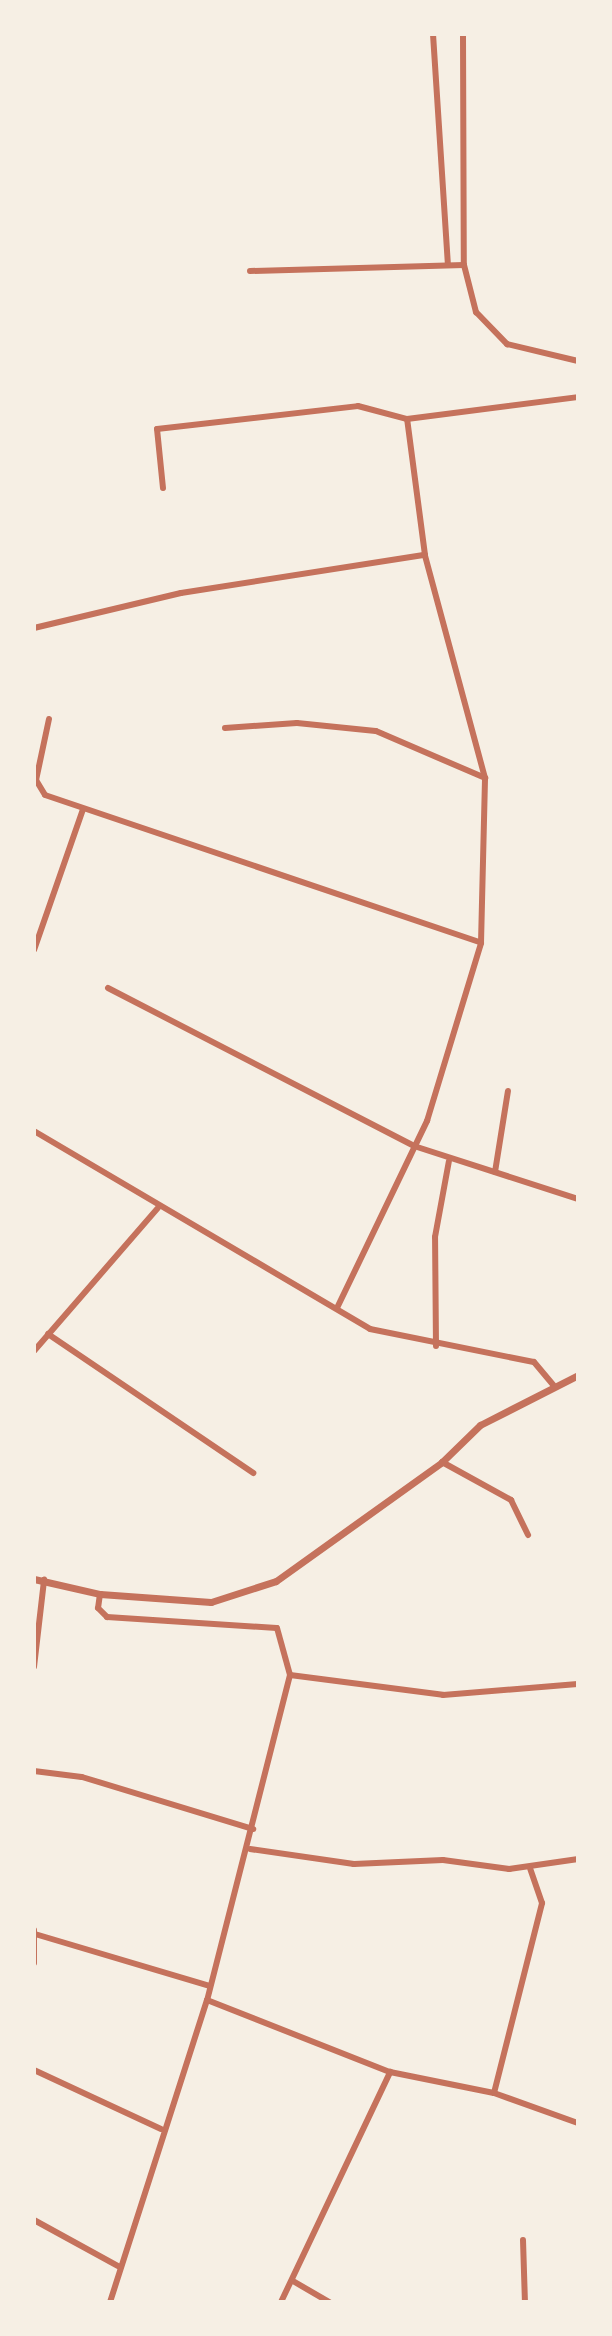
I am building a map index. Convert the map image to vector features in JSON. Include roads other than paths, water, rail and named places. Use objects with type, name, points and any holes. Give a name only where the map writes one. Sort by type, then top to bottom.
[{"type":"street","points":[[433,34],[448,265]]},
{"type":"street","points":[[463,34],[464,265],[476,312],[507,344],[578,361]]},
{"type":"street","points":[[250,271],[464,265]]},
{"type":"street","points":[[163,488],[157,429],[358,406],[407,419],[578,397]]},
{"type":"street","points":[[337,1308],[445,1074],[481,943],[485,778],[425,555],[407,419]]},
{"type":"street","points":[[34,628],[181,593],[425,555]]},
{"type":"street","points":[[49,719],[38,790],[83,809],[481,943]]},
{"type":"street","points":[[225,728],[297,723],[376,731],[485,778]]},
{"type":"street","points":[[34,950],[83,809]]},
{"type":"street","points":[[108,988],[414,1146],[449,1161],[495,1172],[578,1199]]},
{"type":"street","points":[[495,1172],[508,1091]]},
{"type":"street","points":[[34,1131],[158,1208],[370,1329],[436,1346],[534,1362],[553,1385]]},
{"type":"street","points":[[436,1346],[435,1237],[449,1161]]},
{"type":"street","points":[[34,1351],[158,1208]]},
{"type":"street","points":[[48,1334],[253,1473]]},
{"type":"street","points":[[34,1579],[100,1594],[211,1602],[276,1581],[442,1462],[480,1425],[553,1385],[578,1375]]},
{"type":"street","points":[[442,1462],[511,1500],[528,1535]]},
{"type":"street","points":[[34,1667],[44,1580]]},
{"type":"street","points":[[100,1594],[98,1608],[119,1619],[277,1628],[290,1675],[250,1849],[207,2000],[161,2129],[110,2302]]},
{"type":"street","points":[[290,1675],[443,1695],[578,1684]]},
{"type":"street","points":[[34,1771],[82,1777],[253,1829]]},
{"type":"street","points":[[250,1849],[354,1864],[443,1860],[530,1869],[578,1859]]},
{"type":"street","points":[[494,2093],[542,1903],[530,1869]]},
{"type":"street","points":[[34,1963],[35,1932],[209,1986]]},
{"type":"street","points":[[207,2000],[390,2072],[494,2093],[578,2123]]},
{"type":"street","points":[[34,2070],[161,2129]]},
{"type":"street","points":[[281,2302],[390,2072]]},
{"type":"street","points":[[34,2220],[120,2267]]},
{"type":"street","points":[[523,2240],[525,2302]]},
{"type":"street","points":[[293,2281],[329,2302]]}]
